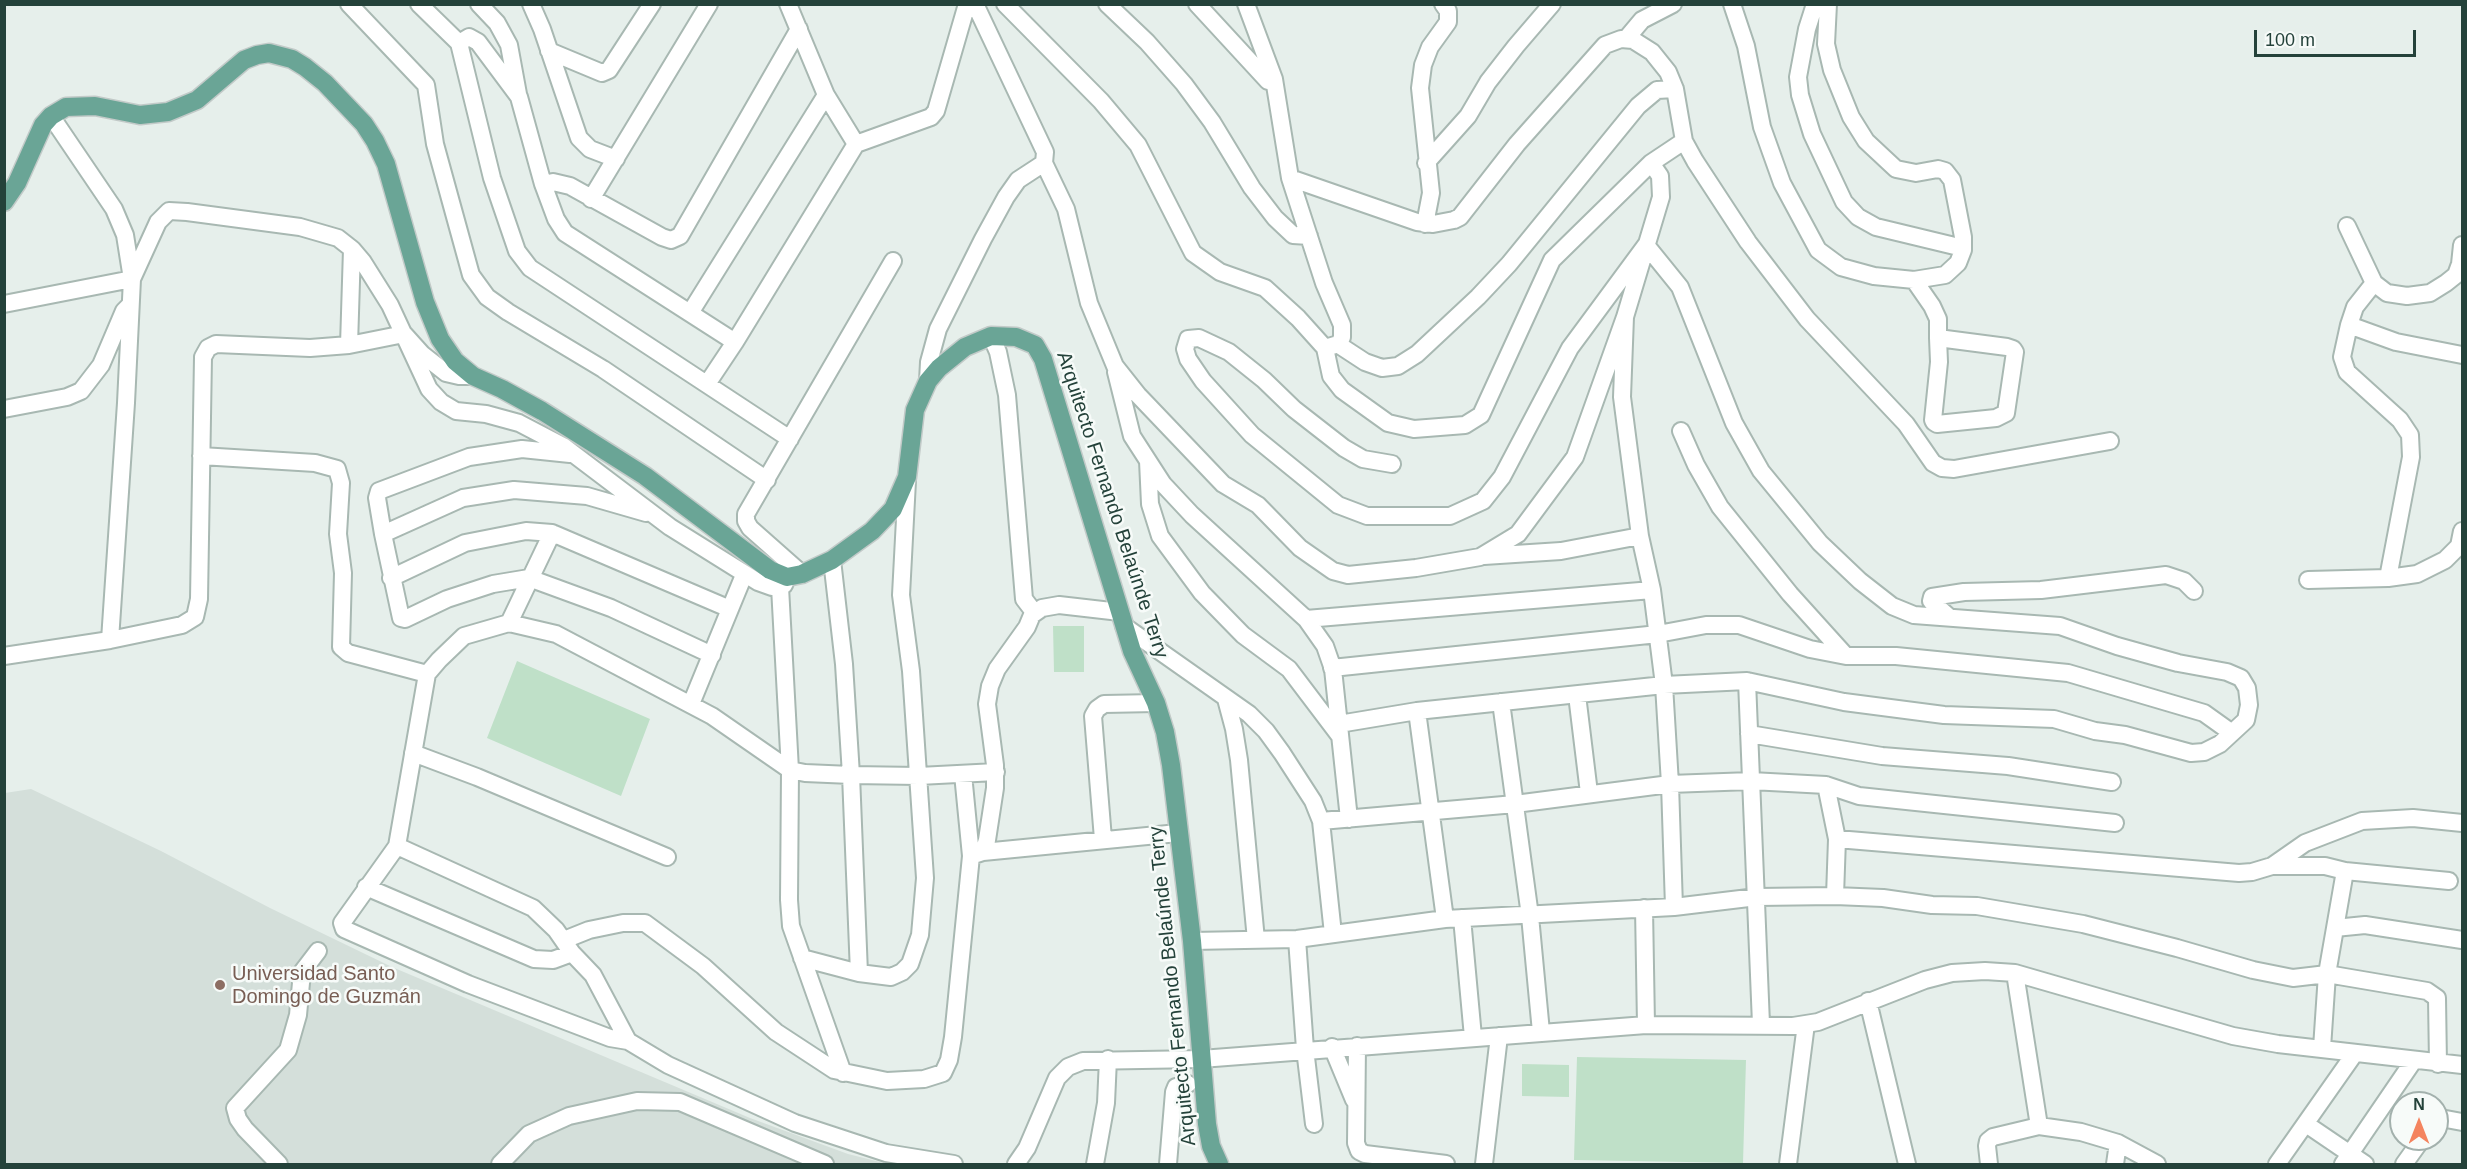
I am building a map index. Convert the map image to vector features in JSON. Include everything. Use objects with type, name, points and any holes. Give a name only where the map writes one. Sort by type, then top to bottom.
[{"type":"main road","points":[[4,202],[17,183],[38,134],[51,116],[66,107],[80,105],[140,115],[168,112],[197,100],[244,60],[257,54],[281,55],[305,67],[346,104],[364,124],[375,141],[386,164],[426,302],[440,339],[455,361],[473,376],[502,388],[645,476],[770,570],[789,579],[832,560],[884,520],[900,496],[907,477],[915,410],[928,381],[952,356],[991,336]]},
{"type":"main road","name":"Arquitecto Fernando Belaúnde Terry","points":[[991,336],[1004,335],[1027,340],[1035,345],[1043,359],[1132,651],[1156,703],[1171,765],[1192,941],[1207,1124],[1211,1146],[1219,1164]]},
{"type":"street","points":[[349,4],[426,85],[435,144],[471,275],[487,297],[603,369],[767,480]]},
{"type":"street","points":[[419,4],[459,43],[492,178],[517,251],[530,268],[790,439]]},
{"type":"street","points":[[479,4],[497,23],[509,45],[519,97],[543,184],[556,219],[565,233],[735,342]]},
{"type":"street","points":[[531,4],[579,138],[590,149],[616,159]]},
{"type":"street","points":[[549,51],[602,73],[609,70],[652,4]]},
{"type":"street","points":[[591,199],[709,4]]},
{"type":"street","points":[[788,4],[826,95],[856,144]]},
{"type":"street","points":[[706,384],[735,342],[856,144],[931,117],[936,111],[967,4]]},
{"type":"street","points":[[975,4],[1045,152],[1044,163],[1066,209],[1089,303],[1114,366],[1132,436],[1163,484],[1192,515],[1306,619],[1325,646],[1332,668],[1349,819]]},
{"type":"street","points":[[1005,4],[1101,101],[1138,145],[1193,253],[1220,272],[1265,288],[1332,346],[1382,368],[1398,366],[1417,354],[1478,297],[1509,264],[1649,94],[1664,88],[1675,89]]},
{"type":"street","points":[[1107,4],[1147,42],[1184,84],[1212,122],[1252,188],[1275,218],[1293,235],[1309,236]]},
{"type":"street","points":[[1197,4],[1267,80],[1274,82]]},
{"type":"street","points":[[1246,4],[1274,82],[1290,178],[1342,325],[1342,337],[1332,346],[1331,376],[1342,390],[1388,423],[1414,429],[1465,425],[1481,415],[1552,260],[1652,163],[1684,141]]},
{"type":"street","points":[[1425,224],[1431,193],[1420,100],[1421,81],[1430,47],[1448,22],[1448,11],[1443,4]]},
{"type":"street","points":[[1426,163],[1468,116],[1488,82],[1552,4]]},
{"type":"street","points":[[1626,39],[1642,20],[1673,4]]},
{"type":"street","points":[[1732,4],[1746,46],[1766,138],[1782,183],[1818,250],[1841,267],[1887,279],[1914,280],[1939,277],[1950,272],[1958,263],[1963,248],[1951,176],[1938,169],[1916,173],[1896,170],[1875,152],[1858,129],[1828,57],[1825,31],[1828,4]]},
{"type":"street","points":[[1815,4],[1807,28],[1798,76],[1800,95],[1816,144],[1844,202],[1858,217],[1876,227],[1963,248]]},
{"type":"street","points":[[543,184],[554,182],[570,186],[662,237],[671,240],[680,236],[799,29]]},
{"type":"street","points":[[459,43],[469,38],[478,42],[519,97]]},
{"type":"street","points":[[1290,178],[1425,224],[1440,224],[1460,217],[1516,144],[1605,45],[1615,40],[1626,39],[1640,43],[1658,58],[1668,72],[1675,89],[1684,141],[1748,242],[1800,310],[1906,424],[1933,464],[1942,468],[1954,469],[2110,441]]},
{"type":"street","points":[[690,313],[826,95]]},
{"type":"street","points":[[51,116],[114,209],[125,235],[132,279],[110,640]]},
{"type":"street","points":[[928,381],[929,362],[938,329],[983,239],[1018,180],[1044,163]]},
{"type":"street","points":[[1480,557],[1518,534],[1575,457],[1625,317],[1661,196],[1660,176],[1652,163]]},
{"type":"street","points":[[132,279],[158,222],[169,211],[300,227],[338,238],[352,249],[390,305],[429,388],[441,402],[456,411],[486,414],[519,423],[573,454],[656,516],[744,575],[765,585],[789,579]]},
{"type":"street","points":[[2347,226],[2374,283],[2387,293],[2407,296],[2430,293],[2456,275],[2463,245]]},
{"type":"street","points":[[1392,464],[1364,459],[1344,448],[1294,410],[1264,380],[1229,352],[1199,339],[1188,339],[1185,349],[1188,359],[1203,381],[1252,435],[1338,505],[1367,516],[1450,516],[1483,501],[1502,477],[1570,348],[1646,245]]},
{"type":"street","points":[[1339,730],[1417,711],[1664,685],[1747,681],[1844,702],[1944,716],[2054,719],[2095,731],[2126,735],[2191,753],[2204,752],[2220,744],[2246,720],[2249,705],[2247,688],[2241,678],[2227,672],[2178,663],[2117,646],[2060,626],[1914,615],[1892,606],[1860,581],[1820,543],[1761,471],[1734,423],[1680,287],[1646,245]]},
{"type":"street","points":[[349,345],[352,249]]},
{"type":"street","points":[[843,1073],[791,926],[789,900],[789,579],[746,521],[746,514],[893,261]]},
{"type":"street","points":[[4,304],[132,279]]},
{"type":"street","points":[[1914,280],[1938,319],[1938,338],[1939,362],[1934,422],[1937,424],[1996,418],[2006,413],[2015,352],[2013,349],[1938,338]]},
{"type":"street","points":[[2374,283],[2355,307],[2342,357],[2347,372],[2400,420],[2410,435],[2411,457],[2388,578]]},
{"type":"street","points":[[4,410],[68,397],[81,391],[96,374],[126,307],[130,306]]},
{"type":"street","points":[[1625,317],[1622,397],[1640,536],[1652,590],[1664,685],[1674,907]]},
{"type":"street","points":[[2349,325],[2396,342],[2463,355]]},
{"type":"street","points":[[404,334],[446,373],[473,376]]},
{"type":"street","points":[[4,656],[110,640],[182,625],[195,616],[199,599],[203,357],[208,348],[216,344],[310,348],[349,345],[404,334]]},
{"type":"street","points":[[991,336],[998,352],[1007,396],[1024,599],[1034,612]]},
{"type":"street","points":[[1114,366],[1137,395],[1224,484],[1258,505],[1300,548],[1333,571],[1348,576],[1480,557],[1561,551],[1640,536]]},
{"type":"street","points":[[1681,431],[1696,465],[1720,507],[1790,594],[1846,656]]},
{"type":"street","points":[[573,454],[522,449],[470,457],[379,491],[377,498],[383,534],[401,618],[405,619],[447,599],[484,587],[530,578],[610,608],[712,655]]},
{"type":"street","points":[[201,456],[315,463],[337,469],[341,483],[338,534],[342,573],[341,647],[348,653],[427,674]]},
{"type":"street","points":[[1148,460],[1149,504],[1160,536],[1202,593],[1244,635],[1289,669],[1339,730]]},
{"type":"street","points":[[802,958],[859,974],[891,977],[902,972],[910,964],[920,934],[926,878],[911,671],[902,595],[907,477]]},
{"type":"street","points":[[383,534],[464,498],[514,490],[587,496],[656,516]]},
{"type":"street","points":[[391,578],[465,543],[526,531],[552,533],[730,609]]},
{"type":"street","points":[[2308,580],[2388,578],[2417,574],[2445,560],[2459,546],[2463,531]]},
{"type":"street","points":[[509,623],[552,533]]},
{"type":"street","points":[[832,560],[844,663],[859,974]]},
{"type":"street","points":[[691,704],[744,575]]},
{"type":"street","points":[[1949,617],[1931,601],[1932,597],[1964,592],[2041,590],[2166,575],[2184,581],[2194,591]]},
{"type":"street","points":[[1306,619],[1652,590]]},
{"type":"street","points":[[977,854],[987,840],[996,772],[987,713],[990,686],[997,669],[1027,627],[1034,612],[1042,608],[1059,605],[1122,619],[1249,714],[1266,731],[1313,801],[1321,821],[1334,934]]},
{"type":"street","points":[[954,1164],[886,1154],[795,1123],[668,1065],[628,1041],[590,1031],[468,984],[350,933],[344,929],[342,923],[397,846],[427,674],[464,636],[509,623],[556,634],[691,704],[790,770],[805,773],[919,776],[996,772]]},
{"type":"street","points":[[1332,668],[1658,634],[1706,625],[1739,625],[1810,649],[1846,656],[1896,656],[2068,673],[2204,713],[2232,733]]},
{"type":"street","points":[[1747,681],[1761,1024]]},
{"type":"street","points":[[1577,694],[1589,793]]},
{"type":"street","points":[[1226,699],[1239,760],[1256,940]]},
{"type":"street","points":[[1501,702],[1530,916],[1540,1032]]},
{"type":"street","points":[[1103,839],[1093,716],[1104,704],[1156,703]]},
{"type":"street","points":[[1417,711],[1445,920]]},
{"type":"street","points":[[1749,734],[1882,756],[2008,766],[2112,782]]},
{"type":"street","points":[[413,753],[477,777],[667,857]]},
{"type":"street","points":[[366,887],[534,959],[553,960],[589,930],[623,922],[645,923],[703,966],[776,1032],[834,1070],[878,1080],[924,1079],[943,1074],[950,1060],[977,854],[963,774]]},
{"type":"street","points":[[1321,821],[1515,804],[1670,784],[1751,781],[1826,785],[1859,796],[2115,823]]},
{"type":"street","points":[[1826,785],[1837,839],[1835,896]]},
{"type":"street","points":[[2272,866],[2305,843],[2362,821],[2413,818],[2463,823]]},
{"type":"street","points":[[977,854],[1103,839],[1178,833]]},
{"type":"street","points":[[1837,839],[2228,872],[2252,872],[2272,866],[2325,866],[2345,871],[2449,881]]},
{"type":"street","points":[[397,846],[533,908],[556,930],[593,975],[628,1041]]},
{"type":"street","points":[[2322,1048],[2327,974],[2345,871]]},
{"type":"street","points":[[1192,941],[1298,939],[1462,918],[1674,907],[1757,897],[1835,896],[1883,898],[1932,905],[1977,906],[2026,912],[2123,933],[2253,970],[2293,978],[2327,974],[2427,991],[2437,998],[2438,1064]]},
{"type":"street","points":[[1644,908],[1646,1024]]},
{"type":"street","points":[[1462,918],[1473,1037]]},
{"type":"street","points":[[2335,928],[2365,925],[2463,940]]},
{"type":"street","points":[[1298,939],[1305,1049],[1314,1124]]},
{"type":"street","points":[[279,1164],[245,1129],[238,1119],[235,1108],[288,1050],[298,1015],[302,972],[318,951]]},
{"type":"street","points":[[1016,1164],[1027,1148],[1057,1078],[1068,1067],[1083,1061],[1201,1059],[1305,1049],[1646,1024],[1793,1026],[1818,1022],[1925,980],[1952,974],[1985,971],[2015,974],[2233,1036],[2438,1064],[2463,1065]]},
{"type":"street","points":[[2015,974],[2039,1126]]},
{"type":"street","points":[[1868,1001],[1907,1164]]},
{"type":"street","points":[[1788,1164],[1806,1024]]},
{"type":"street","points":[[1484,1164],[1499,1036]]},
{"type":"street","points":[[1357,1046],[1356,1143],[1359,1151],[1365,1154],[1446,1164]]},
{"type":"street","points":[[1332,1047],[1357,1107]]},
{"type":"street","points":[[2277,1164],[2355,1053]]},
{"type":"street","points":[[1095,1164],[1106,1103],[1108,1059]]},
{"type":"street","points":[[2346,1159],[2414,1060]]},
{"type":"street","points":[[1168,1164],[1174,1092],[1181,1084],[1188,1084]]},
{"type":"street","points":[[500,1164],[529,1134],[569,1116],[637,1101],[680,1102],[825,1164]]},
{"type":"street","points":[[2306,1124],[2346,1159],[2365,1164]]},
{"type":"street","points":[[1989,1164],[1986,1146],[1993,1137],[2039,1126],[2081,1132],[2118,1143],[2157,1164]]},
{"type":"street","points":[[2115,1164],[2118,1143]]},
{"type":"street","points":[[2404,1164],[2413,1151]]},
{"type":"shaded area","name":"Universidad Santo Domingo de Guzmán","points":[[31,789],[161,851],[270,908],[392,967],[750,1118],[848,1154],[888,1164],[5,1164],[5,793]]},
{"type":"green space","points":[[1053,626],[1084,626],[1084,672],[1054,672]]},
{"type":"green space","points":[[517,661],[650,719],[621,796],[487,738]]},
{"type":"green space","points":[[1577,1057],[1746,1060],[1743,1163],[1574,1160]]},
{"type":"green space","points":[[1522,1064],[1569,1065],[1569,1097],[1522,1096]]},
{"type":"place","name":"Universidad Santo Domingo de Guzmán","points":[[220,985]]}]
